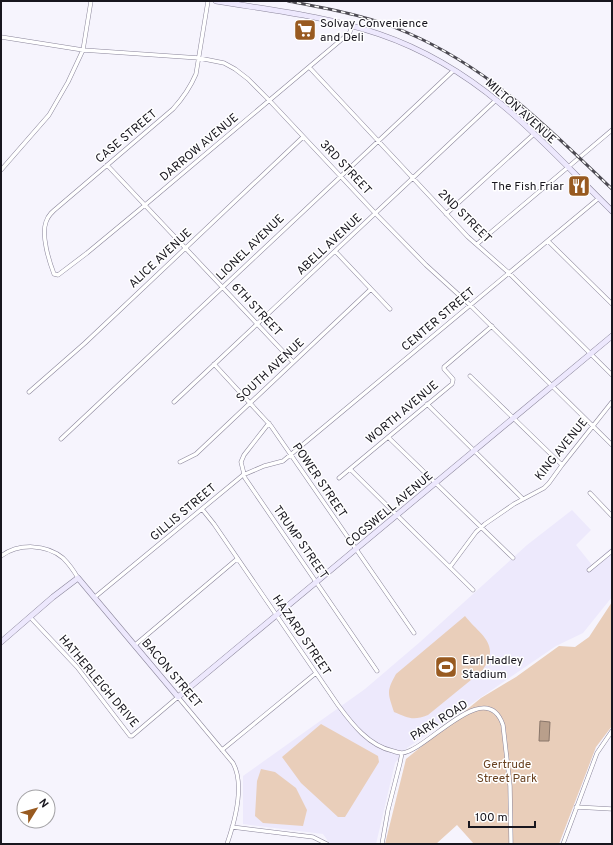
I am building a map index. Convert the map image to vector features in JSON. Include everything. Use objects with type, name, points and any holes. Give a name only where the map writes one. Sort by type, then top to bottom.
[{"type":"street","points":[[1,170],[49,115],[68,82],[83,50],[90,1]]},
{"type":"street","name":"CASE STREET","points":[[54,272],[45,240],[46,221],[54,211],[185,97],[194,79],[199,58],[208,1]]},
{"type":"street","name":"MILTON AVENUE","points":[[216,1],[352,25],[408,45],[454,70],[479,86],[534,134],[612,211]]},
{"type":"street","name":"DARROW AVENUE","points":[[54,272],[58,275],[145,205],[347,35],[352,25]]},
{"type":"street","name":"3RD STREET","points":[[1,37],[83,50],[199,58],[224,63],[235,69],[248,79],[269,100],[375,213],[440,278],[492,326],[612,445]]},
{"type":"street","name":"2ND STREET","points":[[308,67],[468,237],[509,273],[612,375]]},
{"type":"street","name":"LIONEL AVENUE","points":[[61,439],[454,70]]},
{"type":"street","name":"ABELL AVENUE","points":[[174,402],[496,100]]},
{"type":"street","points":[[477,244],[612,130]]},
{"type":"street","points":[[446,214],[534,134]]},
{"type":"street","name":"ALICE AVENUE","points":[[29,392],[185,248],[303,136]]},
{"type":"street","name":"6TH STREET","points":[[107,164],[293,362]]},
{"type":"street","name":"CENTER STREET","points":[[291,455],[598,198]]},
{"type":"street","points":[[548,241],[612,304]]},
{"type":"street","points":[[336,251],[390,309]]},
{"type":"street","name":"SOUTH AVENUE","points":[[180,462],[196,454],[371,289]]},
{"type":"street","name":"WORTH AVENUE","points":[[339,478],[452,384],[453,380],[444,367],[492,326]]},
{"type":"street","name":"COGSWELL AVENUE","points":[[178,698],[612,336]]},
{"type":"street","name":"POWER STREET","points":[[214,364],[269,423],[414,633]]},
{"type":"street","points":[[470,376],[562,465]]},
{"type":"street","name":"KING AVENUE","points":[[450,567],[481,527],[514,504],[544,488],[549,483],[612,402]]},
{"type":"street","points":[[427,404],[523,499]]},
{"type":"street","points":[[243,474],[241,462],[244,456],[269,423]]},
{"type":"street","points":[[388,437],[513,558]]},
{"type":"street","name":"GILLIS STREET","points":[[95,597],[243,474],[283,461],[291,455]]},
{"type":"street","points":[[350,469],[473,590]]},
{"type":"street","name":"TRUMP STREET","points":[[243,474],[248,484],[377,671]]},
{"type":"street","points":[[590,493],[612,516]]},
{"type":"street","name":"HAZARD STREET","points":[[202,509],[347,718],[365,737],[387,750],[402,753]]},
{"type":"street","points":[[1,556],[14,549],[26,546],[39,547],[61,557],[69,564],[78,578],[53,597],[1,642]]},
{"type":"street","points":[[590,570],[612,551]]},
{"type":"street","points":[[135,645],[237,559]]},
{"type":"street","name":"BACON STREET","points":[[78,578],[233,763],[236,769],[238,787],[237,806],[227,844]]},
{"type":"street","name":"HATHERLEIGH DRIVE","points":[[30,617],[92,686],[128,736],[132,736],[178,698]]},
{"type":"street","points":[[222,750],[316,673]]},
{"type":"street","name":"PARK ROAD","points":[[402,753],[414,748],[471,710],[484,708],[495,712],[499,716],[503,725],[510,786],[511,844]]},
{"type":"street","points":[[563,844],[597,753],[612,731]]},
{"type":"street","points":[[382,844],[388,810],[402,753]]},
{"type":"street","points":[[576,807],[612,809]]},
{"type":"street","points":[[232,827],[308,836],[319,839],[327,844]]},
{"type":"shaded area","points":[[572,510],[591,530],[576,545],[592,565],[612,547],[612,597],[583,633],[556,646],[407,748],[395,763],[376,844],[330,844],[323,834],[243,824],[243,776],[365,689],[420,642],[527,545]]},
{"type":"shaded area","points":[[540,721],[550,722],[549,741],[539,741]]},
{"type":"green space","name":"Gertrude Street Park","points":[[612,602],[612,726],[596,747],[559,844],[474,844],[457,825],[436,844],[385,844],[406,759],[481,698],[516,677],[559,646],[575,647],[589,637]]},
{"type":"green space","name":"Earl Hadley Stadium","points":[[465,616],[487,640],[490,654],[488,662],[482,671],[428,715],[418,718],[411,718],[394,712],[390,701],[389,689],[396,674]]},
{"type":"green space","points":[[321,724],[378,756],[379,762],[345,817],[338,817],[301,783],[282,757]]},
{"type":"green space","points":[[261,769],[275,772],[296,788],[307,810],[303,826],[263,823],[255,816],[257,781]]},
{"type":"railway","points":[[288,1],[349,14],[394,27],[438,48],[466,64],[492,82],[541,122],[612,189]]},
{"type":"place","name":"Solvay Convenience and Deli","points":[[305,30]]},
{"type":"place","name":"The Fish Friar","points":[[579,186]]},
{"type":"place","name":"Earl Hadley Stadium","points":[[446,667]]}]
